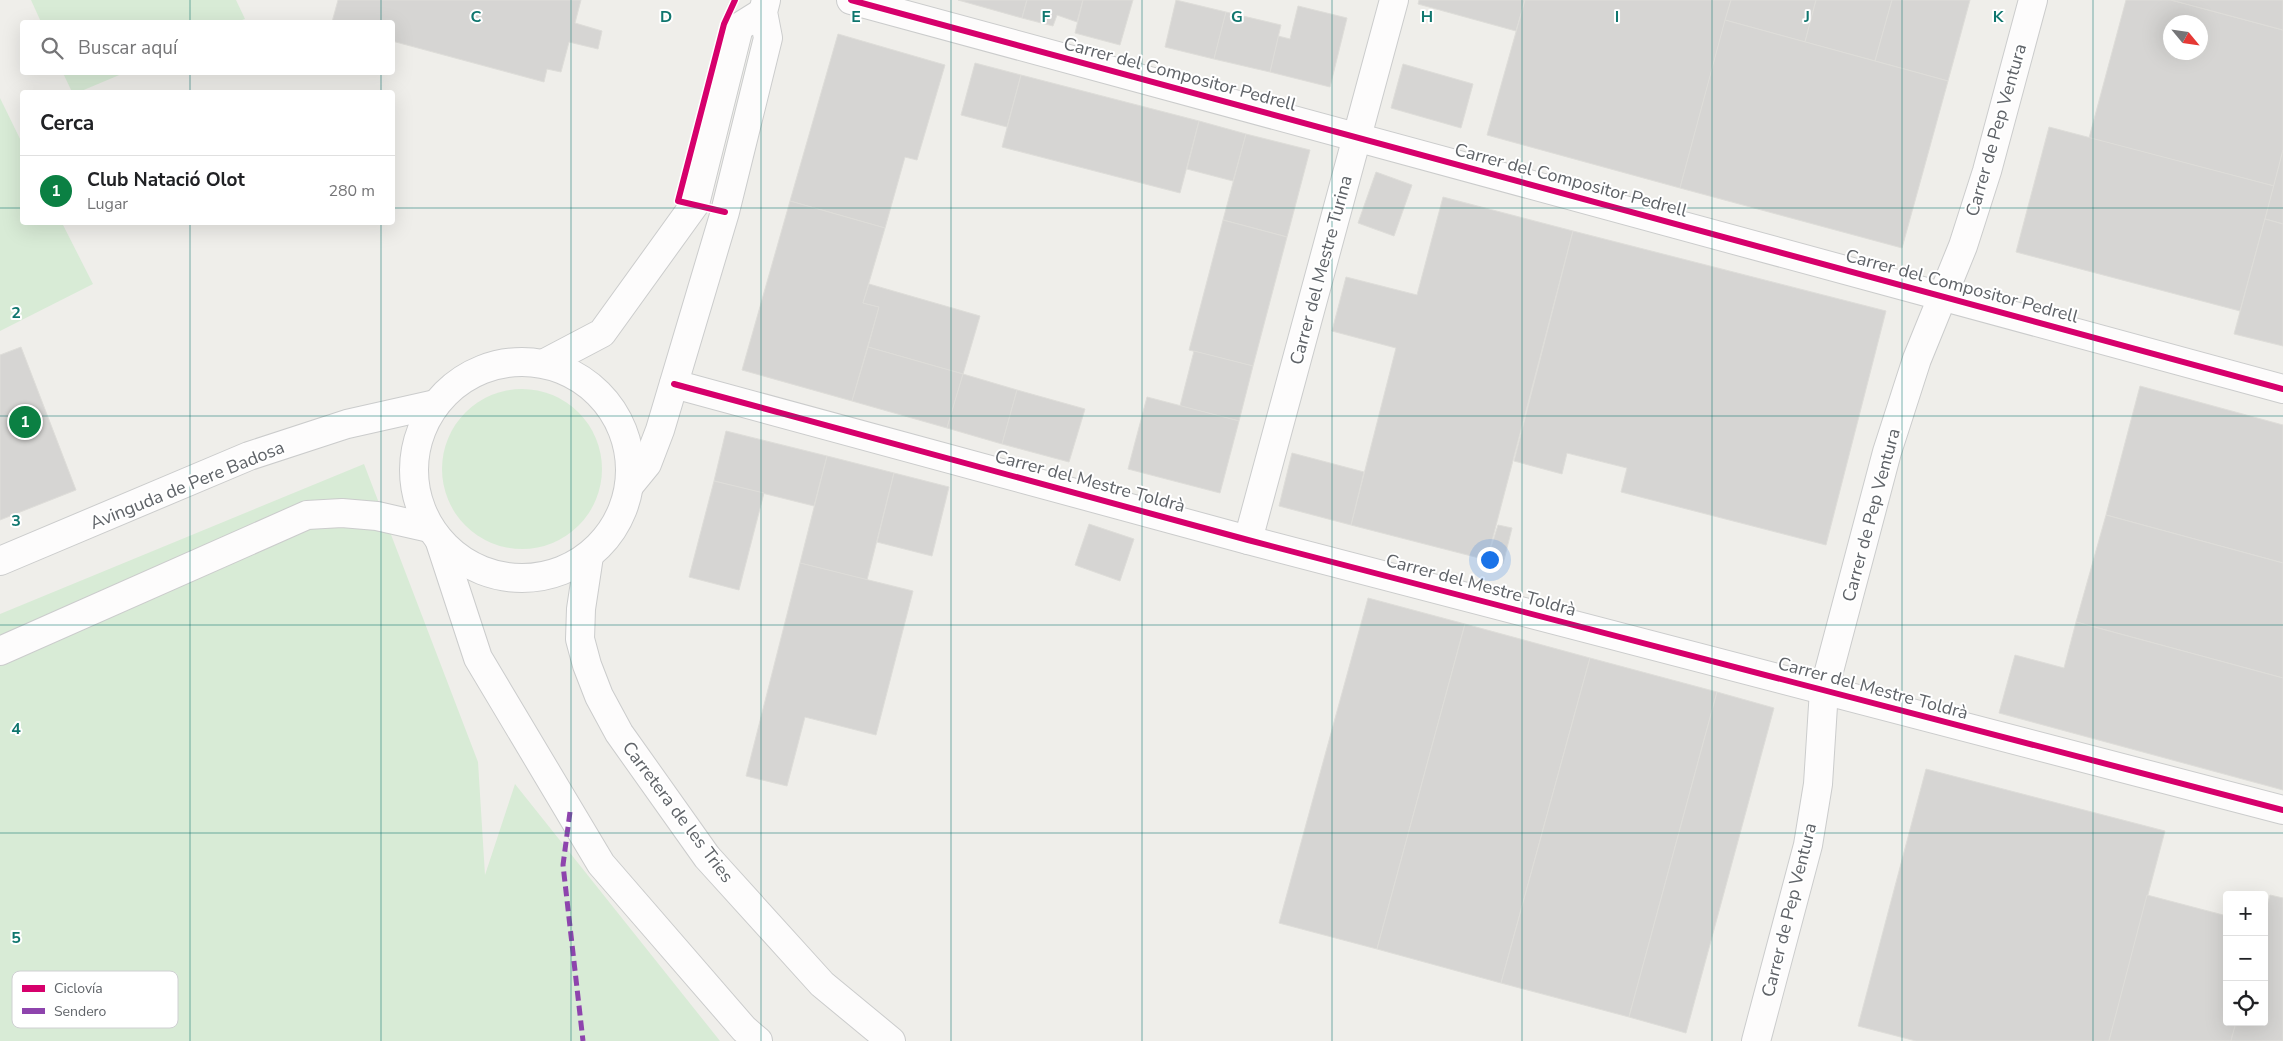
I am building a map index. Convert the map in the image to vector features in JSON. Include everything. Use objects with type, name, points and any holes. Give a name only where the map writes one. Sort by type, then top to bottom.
[{"type":"street","name":"Carrer del Compositor Pedrell","points":[[851,0],[2283,389]]},
{"type":"street","name":"Carrer del Mestre Turina","points":[[1248,540],[1394,0]]},
{"type":"street","name":"Carrer de Pep Ventura","points":[[1756,1041],[1808,845],[1818,784],[1824,690],[1887,452],[1917,359],[1963,246],[1987,171],[2033,0]]},
{"type":"street","points":[[545,364],[602,334],[694,204],[740,27],[764,6]]},
{"type":"street","points":[[629,486],[647,464],[674,384],[725,212],[768,38],[764,6]]},
{"type":"street","points":[[0,651],[307,515],[342,513],[377,516],[435,535],[461,560],[485,573],[512,579],[539,578],[566,570],[589,556],[604,541],[616,524],[624,506],[629,486],[631,463],[626,440],[613,412],[604,399],[587,383],[567,371],[545,364],[521,361],[497,364],[481,370],[453,386],[436,404],[422,426],[415,451],[414,478],[419,504],[435,535],[478,658],[601,864],[744,1028],[758,1041]]},
{"type":"street","name":"Carrer del Mestre Toldrà","points":[[674,384],[1248,540],[2283,810]]},
{"type":"street","name":"Avinguda de Pere Badosa","points":[[0,561],[249,456],[347,424],[436,404]]},
{"type":"street","name":"Carretera de les Tries","points":[[589,556],[581,609],[580,639],[587,665],[599,696],[619,733],[707,857],[822,984],[891,1041]]},
{"type":"green space","points":[[31,0],[236,0],[245,19],[242,20],[40,20]]},
{"type":"green space","points":[[64,75],[119,75],[84,90],[71,90]]},
{"type":"green space","points":[[0,98],[20,139],[20,225],[63,225],[93,284],[0,331]]},
{"type":"green space","points":[[522,389],[552,395],[573,407],[584,418],[596,439],[602,469],[596,499],[584,520],[573,531],[552,543],[522,549],[492,543],[471,531],[460,520],[448,499],[442,469],[448,439],[460,418],[471,407],[492,395]]},
{"type":"green space","points":[[364,464],[478,762],[485,875],[515,784],[720,1041],[0,1041],[0,614]]},
{"type":"building","points":[[338,0],[581,0],[575,23],[602,31],[598,49],[569,42],[561,72],[547,69],[544,82],[395,42],[395,20],[333,20]]},
{"type":"building","points":[[958,0],[1027,0],[1022,18]]},
{"type":"building","points":[[1027,0],[1083,0],[1077,22],[1057,15],[1053,26],[1022,18]]},
{"type":"building","points":[[1083,0],[1133,0],[1120,45],[1075,33]]},
{"type":"building","points":[[1176,0],[1226,12],[1214,59],[1165,47]]},
{"type":"building","points":[[1419,0],[1525,0],[1516,31],[1418,4]]},
{"type":"building","points":[[1525,0],[1731,0],[1680,188],[1487,135]]},
{"type":"building","points":[[1731,0],[1816,0],[1805,42],[1725,20]]},
{"type":"building","points":[[1816,0],[1892,0],[1875,61],[1805,42]]},
{"type":"building","points":[[1892,0],[1970,0],[1948,81],[1875,61]]},
{"type":"building","points":[[2126,0],[2171,0],[2283,30],[2283,150],[2274,186],[2089,138]]},
{"type":"building","points":[[2171,0],[2283,0],[2283,30]]},
{"type":"building","points":[[1298,6],[1347,18],[1330,87],[1270,72],[1278,36],[1290,39]]},
{"type":"building","points":[[1226,12],[1281,25],[1270,72],[1214,59]]},
{"type":"building","points":[[1725,20],[1948,81],[1902,248],[1680,188]]},
{"type":"building","points":[[838,34],[945,65],[917,160],[905,157],[885,228],[790,201]]},
{"type":"building","points":[[975,63],[1021,75],[1007,127],[961,115]]},
{"type":"building","points":[[1403,64],[1473,84],[1461,128],[1391,108]]},
{"type":"building","points":[[1021,75],[1199,121],[1180,193],[1002,147]]},
{"type":"building","points":[[1199,121],[1246,134],[1233,181],[1187,169]]},
{"type":"building","points":[[2049,127],[2274,186],[2240,311],[2016,252]]},
{"type":"building","points":[[1246,134],[1310,150],[1287,237],[1223,220]]},
{"type":"building","points":[[2283,150],[2283,224],[2265,219]]},
{"type":"building","points":[[1376,172],[1412,185],[1394,236],[1358,223]]},
{"type":"building","points":[[1443,197],[1573,231],[1487,560],[1351,525],[1396,348],[1332,331],[1346,277],[1417,295]]},
{"type":"building","points":[[790,201],[885,228],[863,303],[879,307],[852,401],[742,370]]},
{"type":"building","points":[[2265,219],[2283,224],[2283,346],[2234,334]]},
{"type":"building","points":[[1223,220],[1287,237],[1253,366],[1189,350]]},
{"type":"building","points":[[1573,231],[1886,311],[1826,545],[1621,492],[1627,468],[1567,453],[1562,474],[1514,461]]},
{"type":"building","points":[[869,284],[980,316],[963,374],[868,347],[879,307],[863,303]]},
{"type":"building","points":[[21,347],[76,490],[0,520],[0,355]]},
{"type":"building","points":[[868,347],[963,374],[947,428],[852,401]]},
{"type":"building","points":[[1194,351],[1253,366],[1239,421],[1180,406]]},
{"type":"building","points":[[963,374],[1017,390],[1002,444],[947,428]]},
{"type":"building","points":[[2140,386],[2283,425],[2283,563],[2106,515]]},
{"type":"building","points":[[1017,390],[1085,409],[1069,462],[1002,444]]},
{"type":"building","points":[[1147,397],[1239,421],[1220,493],[1128,469]]},
{"type":"building","points":[[726,431],[827,456],[814,506],[714,481]]},
{"type":"building","points":[[1292,453],[1364,472],[1351,525],[1279,506]]},
{"type":"building","points":[[827,456],[894,473],[867,580],[800,563]]},
{"type":"building","points":[[894,473],[949,487],[932,556],[877,542]]},
{"type":"building","points":[[714,481],[764,493],[739,590],[689,577]]},
{"type":"building","points":[[2106,515],[2283,563],[2283,678],[2076,622]]},
{"type":"building","points":[[1089,524],[1134,539],[1120,581],[1075,565]]},
{"type":"building","points":[[1498,525],[1512,528],[1503,564],[1487,560]]},
{"type":"building","points":[[800,563],[913,591],[876,735],[805,717],[787,786],[746,776]]},
{"type":"building","points":[[1368,598],[1465,624],[1377,949],[1279,923]]},
{"type":"building","points":[[2076,622],[2283,678],[2283,790],[1999,713],[2015,655],[2064,668]]},
{"type":"building","points":[[1465,624],[1590,658],[1501,983],[1377,949]]},
{"type":"building","points":[[1590,658],[1717,692],[1629,1017],[1501,983]]},
{"type":"building","points":[[1717,692],[1774,708],[1686,1033],[1629,1017]]},
{"type":"building","points":[[1926,769],[2165,831],[2109,1041],[1916,1041],[1858,1026]]},
{"type":"building","points":[[2147,895],[2223,915],[2223,1026],[2235,1026],[2231,1041],[2109,1041]]},
{"type":"building","points":[[2270,895],[2283,898],[2283,1041],[2231,1041],[2235,1026],[2268,1026],[2268,902]]},
{"type":"marked path","points":[[570,812],[563,865],[583,1041]]},
{"type":"cycle path","points":[[725,212],[678,201],[724,24],[735,0]]},
{"type":"cycle path","points":[[851,0],[2283,389]]},
{"type":"cycle path","points":[[674,384],[1248,540],[2283,810]]},
{"type":"place","name":"Club Natació Olot","points":[[25,422]]}]
